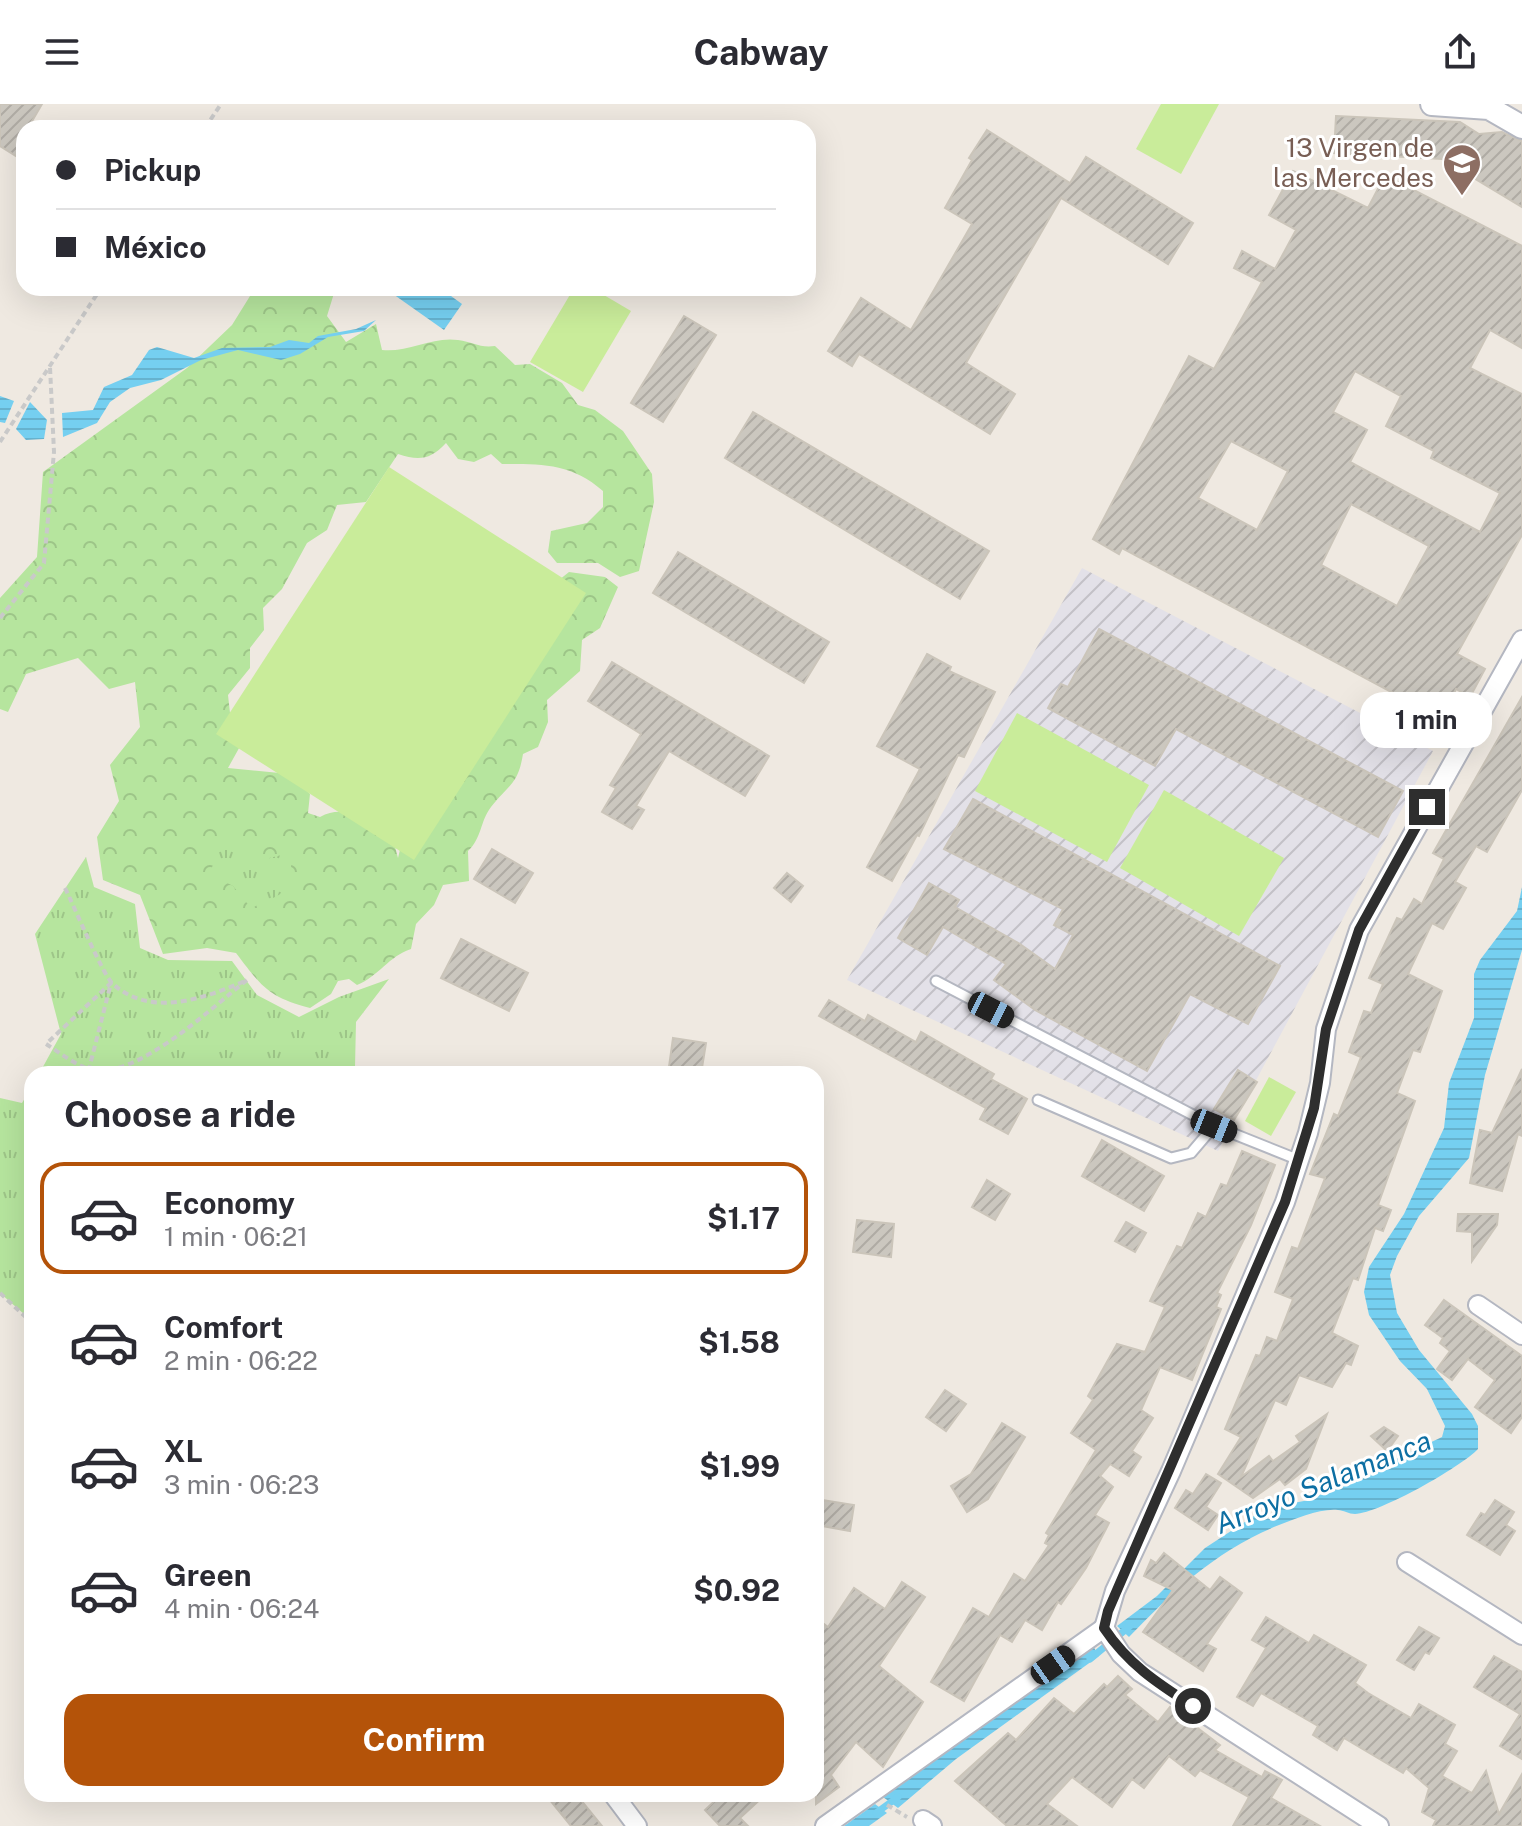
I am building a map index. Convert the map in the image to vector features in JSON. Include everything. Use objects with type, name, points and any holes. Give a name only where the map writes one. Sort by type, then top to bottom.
[{"type":"street","points":[[1432,104],[1502,112]]},
{"type":"street","points":[[825,1826],[1106,1632],[1115,1591],[1257,1269],[1299,1160],[1320,1083],[1326,1029],[1359,930],[1522,640]]},
{"type":"street","points":[[1478,1305],[1522,1335]]},
{"type":"street","points":[[1407,1562],[1522,1635]]},
{"type":"street","points":[[1106,1632],[1121,1654],[1140,1672],[1379,1826]]},
{"type":"street","points":[[619,1802],[637,1826]]},
{"type":"lane","points":[[936,981],[1214,1126],[1299,1160]]},
{"type":"lane","points":[[1038,1100],[1171,1158],[1191,1153],[1214,1126]]},
{"type":"path","points":[[0,442],[96,296]]},
{"type":"path","points":[[0,618],[44,563],[54,452],[50,367]]},
{"type":"path","points":[[65,888],[111,983],[151,1004],[209,997],[247,980],[161,1046],[125,1066]]},
{"type":"path","points":[[84,1066],[46,1044],[111,983]]},
{"type":"path","points":[[90,1066],[111,983]]},
{"type":"path","points":[[0,1293],[24,1316]]},
{"type":"path","points":[[881,1800],[901,1816]]},
{"type":"shaded area","points":[[1082,568],[1433,751],[1218,1151],[847,980]]},
{"type":"green space","points":[[1161,104],[1219,104],[1181,174],[1136,149]]},
{"type":"green space","points":[[250,296],[333,296],[327,316],[346,342],[376,324],[382,350],[449,339],[495,346],[515,365],[530,364],[562,383],[578,405],[595,410],[623,431],[652,474],[654,502],[639,571],[620,577],[598,563],[557,563],[548,552],[551,531],[587,523],[603,507],[603,491],[579,475],[543,465],[502,464],[491,454],[474,462],[458,459],[446,443],[424,458],[398,454],[366,502],[337,505],[327,530],[307,543],[282,589],[263,608],[264,630],[250,648],[250,668],[228,695],[230,713],[248,732],[228,768],[290,774],[310,794],[308,813],[320,817],[340,812],[358,816],[393,839],[398,858],[408,816],[549,588],[569,572],[605,577],[618,587],[600,628],[582,640],[580,671],[547,700],[548,722],[538,747],[523,754],[512,784],[487,812],[476,841],[468,851],[469,881],[443,885],[434,905],[416,924],[411,949],[396,956],[372,977],[357,985],[349,979],[338,981],[331,994],[310,1008],[275,995],[236,953],[207,948],[163,954],[140,895],[103,880],[97,837],[119,801],[110,765],[140,727],[135,682],[109,689],[78,658],[26,674],[8,712],[0,709],[0,598],[37,557],[43,472],[187,368],[232,325]]},
{"type":"green space","points":[[569,296],[606,296],[631,311],[583,392],[530,362]]},
{"type":"green space","points":[[389,467],[586,593],[414,860],[216,734]]},
{"type":"green space","points":[[1017,713],[1149,785],[1107,862],[975,791]]},
{"type":"green space","points":[[1164,790],[1284,858],[1239,936],[1120,868]]},
{"type":"green space","points":[[231,837],[261,860],[290,853],[291,876],[285,890],[251,908],[233,886],[210,874],[218,848]]},
{"type":"green space","points":[[86,857],[94,887],[135,904],[140,948],[168,960],[232,961],[257,995],[299,1017],[339,997],[389,979],[356,1022],[355,1066],[43,1066],[61,1034],[35,934]]},
{"type":"green space","points":[[1269,1077],[1296,1092],[1271,1136],[1245,1121]]},
{"type":"green space","points":[[0,1098],[22,1103],[24,1100],[24,1314],[0,1293]]},
{"type":"water","points":[[396,296],[451,296],[462,304],[444,330]]},
{"type":"water","points":[[376,320],[364,331],[328,337],[300,354],[281,360],[238,350],[201,360],[161,380],[130,388],[110,402],[97,423],[63,437],[62,413],[93,410],[104,387],[132,375],[149,350],[157,347],[194,358],[222,348],[270,347],[289,340],[309,343],[318,336],[356,329]]},
{"type":"water","points":[[0,396],[14,401],[5,423],[0,422]]},
{"type":"water","points":[[30,402],[47,420],[44,439],[26,440],[16,429]]},
{"type":"water","points":[[1522,887],[1522,950],[1485,1075],[1469,1158],[1419,1216],[1390,1275],[1397,1313],[1419,1350],[1472,1414],[1478,1426],[1478,1449],[1438,1477],[1382,1506],[1355,1514],[1338,1510],[1316,1512],[1279,1525],[1236,1546],[1198,1573],[1129,1637],[1117,1626],[1157,1596],[1205,1548],[1254,1516],[1270,1519],[1283,1505],[1309,1500],[1442,1437],[1445,1426],[1427,1389],[1400,1361],[1369,1315],[1364,1292],[1369,1267],[1404,1214],[1444,1128],[1449,1083],[1474,1018],[1474,974],[1480,960],[1517,911]]},
{"type":"water","points":[[1093,1646],[1099,1656],[956,1759],[898,1808],[883,1797]]},
{"type":"water","points":[[875,1804],[887,1813],[869,1826],[844,1826]]},
{"type":"building","points":[[0,104],[42,104],[33,120],[16,120],[16,156],[0,146]]},
{"type":"building","points":[[1336,116],[1460,122],[1479,134],[1502,132],[1522,141],[1522,207],[1442,159],[1334,153]]},
{"type":"building","points":[[987,130],[1070,183],[1086,157],[1193,223],[1168,264],[1061,198],[966,363],[1015,394],[990,434],[859,354],[852,366],[828,351],[861,298],[911,330],[972,224],[945,208],[972,160],[969,158]]},
{"type":"building","points":[[1293,171],[1368,208],[1385,175],[1522,246],[1522,348],[1490,330],[1470,368],[1522,394],[1522,535],[1457,654],[1485,669],[1470,697],[1456,689],[1436,730],[1393,709],[1399,696],[1122,548],[1119,554],[1093,539],[1189,356],[1214,369],[1262,282],[1234,268],[1242,251],[1275,269],[1296,230],[1269,215]],"holes":[[[1355,371],[1401,396],[1386,426],[1434,451],[1431,458],[1500,493],[1480,532],[1350,462],[1367,430],[1333,412]],[[1231,441],[1288,471],[1257,530],[1198,498]],[[1351,504],[1429,546],[1397,606],[1321,565]]]},
{"type":"building","points":[[684,316],[716,335],[663,422],[631,403]]},
{"type":"building","points":[[753,412],[989,551],[960,599],[725,458]]},
{"type":"building","points":[[678,552],[829,642],[804,683],[653,593]]},
{"type":"building","points":[[1099,629],[1403,791],[1378,837],[1176,729],[1155,766],[1048,708],[1061,684],[1068,687]]},
{"type":"building","points":[[927,654],[951,667],[949,671],[995,692],[964,757],[958,755],[919,836],[892,881],[867,867],[920,769],[877,746]]},
{"type":"building","points":[[612,662],[769,756],[745,796],[669,751],[636,806],[644,810],[632,829],[602,812],[616,788],[610,785],[641,734],[588,701]]},
{"type":"building","points":[[1522,697],[1522,790],[1487,852],[1476,846],[1455,882],[1466,888],[1443,929],[1432,923],[1408,974],[1442,991],[1420,1052],[1413,1050],[1397,1093],[1415,1101],[1378,1205],[1391,1210],[1383,1231],[1375,1228],[1358,1280],[1353,1278],[1332,1333],[1358,1346],[1351,1365],[1346,1363],[1332,1387],[1299,1375],[1286,1405],[1275,1400],[1241,1477],[1269,1456],[1273,1461],[1300,1442],[1296,1436],[1327,1414],[1306,1469],[1285,1485],[1280,1479],[1253,1498],[1218,1474],[1241,1437],[1225,1429],[1256,1355],[1260,1356],[1267,1337],[1277,1341],[1293,1299],[1275,1292],[1292,1247],[1298,1249],[1325,1178],[1310,1174],[1334,1114],[1338,1116],[1361,1057],[1349,1052],[1364,1011],[1371,1013],[1383,984],[1369,978],[1397,918],[1402,920],[1414,899],[1422,904],[1444,859],[1433,853]]},
{"type":"building","points":[[973,799],[1280,966],[1248,1024],[1190,994],[1147,1071],[1035,1010],[994,980],[1006,964],[943,927],[927,955],[898,938],[929,883],[959,900],[955,907],[1020,944],[1055,969],[1073,935],[1054,925],[1063,909],[944,849]]},
{"type":"building","points":[[492,849],[533,873],[515,903],[474,879]]},
{"type":"building","points":[[787,873],[803,886],[791,902],[774,888]]},
{"type":"building","points":[[461,939],[528,973],[509,1011],[441,978]]},
{"type":"building","points":[[829,1000],[865,1021],[868,1015],[916,1042],[921,1032],[994,1074],[991,1079],[1027,1099],[1008,1134],[980,1119],[986,1108],[819,1016]]},
{"type":"building","points":[[673,1038],[706,1043],[702,1066],[669,1066]]},
{"type":"building","points":[[1522,1069],[1522,1136],[1518,1134],[1502,1191],[1470,1183],[1480,1130],[1492,1133]]},
{"type":"building","points":[[1238,1070],[1257,1082],[1234,1120],[1214,1109]]},
{"type":"building","points":[[1102,1140],[1164,1176],[1144,1211],[1082,1176]]},
{"type":"building","points":[[1242,1151],[1275,1165],[1251,1225],[1217,1293],[1221,1295],[1216,1307],[1221,1309],[1192,1380],[1160,1367],[1141,1410],[1153,1418],[1132,1451],[1141,1457],[1129,1476],[1110,1464],[1100,1476],[1113,1487],[1095,1515],[1109,1523],[1086,1568],[1061,1604],[1058,1602],[1042,1630],[1025,1620],[1012,1642],[1000,1635],[964,1701],[931,1682],[973,1608],[989,1617],[1014,1574],[1025,1581],[1049,1545],[1045,1543],[1049,1535],[1046,1533],[1096,1450],[1071,1433],[1093,1400],[1088,1396],[1117,1344],[1145,1352],[1165,1307],[1150,1301],[1159,1282],[1177,1246],[1182,1248],[1198,1213],[1206,1217],[1221,1184],[1227,1186]]},
{"type":"building","points":[[987,1180],[1010,1194],[995,1220],[972,1207]]},
{"type":"building","points":[[1458,1214],[1498,1214],[1497,1225],[1472,1261],[1472,1232],[1457,1231]]},
{"type":"building","points":[[857,1220],[894,1224],[891,1257],[853,1252]]},
{"type":"building","points":[[1126,1222],[1146,1233],[1135,1252],[1115,1241]]},
{"type":"building","points":[[1444,1300],[1522,1356],[1522,1417],[1511,1433],[1475,1407],[1495,1380],[1468,1359],[1452,1380],[1437,1369],[1450,1351],[1440,1343],[1443,1338],[1425,1325]]},
{"type":"building","points":[[945,1390],[966,1404],[946,1431],[926,1417]]},
{"type":"building","points":[[1002,1423],[1025,1437],[988,1499],[967,1512],[951,1486],[971,1474]]},
{"type":"building","points":[[1384,1427],[1398,1436],[1387,1451],[1371,1436]]},
{"type":"building","points":[[1206,1474],[1221,1483],[1206,1507],[1218,1515],[1208,1530],[1175,1508],[1186,1490],[1193,1494]]},
{"type":"building","points":[[824,1500],[854,1505],[850,1531],[824,1526]]},
{"type":"building","points":[[1495,1500],[1514,1512],[1506,1525],[1515,1531],[1500,1555],[1467,1535],[1481,1513],[1485,1515]]},
{"type":"building","points":[[1164,1553],[1210,1590],[1220,1577],[1242,1593],[1207,1644],[1216,1649],[1203,1671],[1143,1632],[1173,1590],[1144,1576],[1151,1560],[1156,1563]]},
{"type":"building","points":[[902,1582],[925,1597],[879,1666],[923,1702],[883,1767],[856,1742],[831,1775],[839,1787],[824,1798],[824,1624],[828,1627],[854,1588],[885,1609]]},
{"type":"building","points":[[1266,1617],[1309,1643],[1314,1635],[1366,1665],[1355,1683],[1411,1718],[1419,1704],[1455,1725],[1445,1744],[1457,1751],[1442,1776],[1472,1793],[1486,1771],[1499,1814],[1522,1774],[1522,1826],[1433,1826],[1436,1820],[1422,1812],[1429,1788],[1406,1768],[1403,1773],[1344,1738],[1337,1750],[1313,1735],[1318,1726],[1261,1693],[1253,1706],[1237,1697],[1266,1648],[1252,1640]]},
{"type":"building","points":[[1419,1627],[1439,1638],[1429,1654],[1425,1652],[1414,1670],[1397,1660]]},
{"type":"building","points":[[1494,1656],[1522,1672],[1522,1759],[1500,1746],[1520,1714],[1474,1687]]},
{"type":"building","points":[[1118,1676],[1132,1689],[1125,1695],[1158,1722],[1170,1707],[1220,1745],[1215,1750],[1262,1777],[1265,1771],[1282,1780],[1271,1798],[1320,1826],[1233,1826],[1249,1797],[1200,1770],[1195,1776],[1169,1756],[1144,1788],[1132,1779],[1112,1807],[1072,1777],[1047,1804],[1077,1826],[1007,1826],[955,1781],[1008,1733],[1016,1740],[1054,1698],[1074,1714],[1104,1684],[1107,1687]]},
{"type":"building","points":[[552,1802],[582,1802],[602,1826],[571,1826]]},
{"type":"building","points":[[714,1802],[757,1802],[740,1818],[748,1826],[720,1826],[705,1810]]},
{"type":"waterway","name":"Arroyo Salamanca","points":[[1090,1659],[1130,1626]]},
{"type":"waterway","name":"Arroyo Salamanca","points":[[876,1813],[898,1797]]},
{"type":"place","name":"13 Virgen de las Mercedes","points":[[1462,197]]},
{"type":"route","points":[[1193,1706],[1140,1672],[1121,1654],[1104,1628],[1108,1611],[1285,1202],[1308,1133],[1320,1083],[1326,1029],[1359,930],[1427,807]]}]
